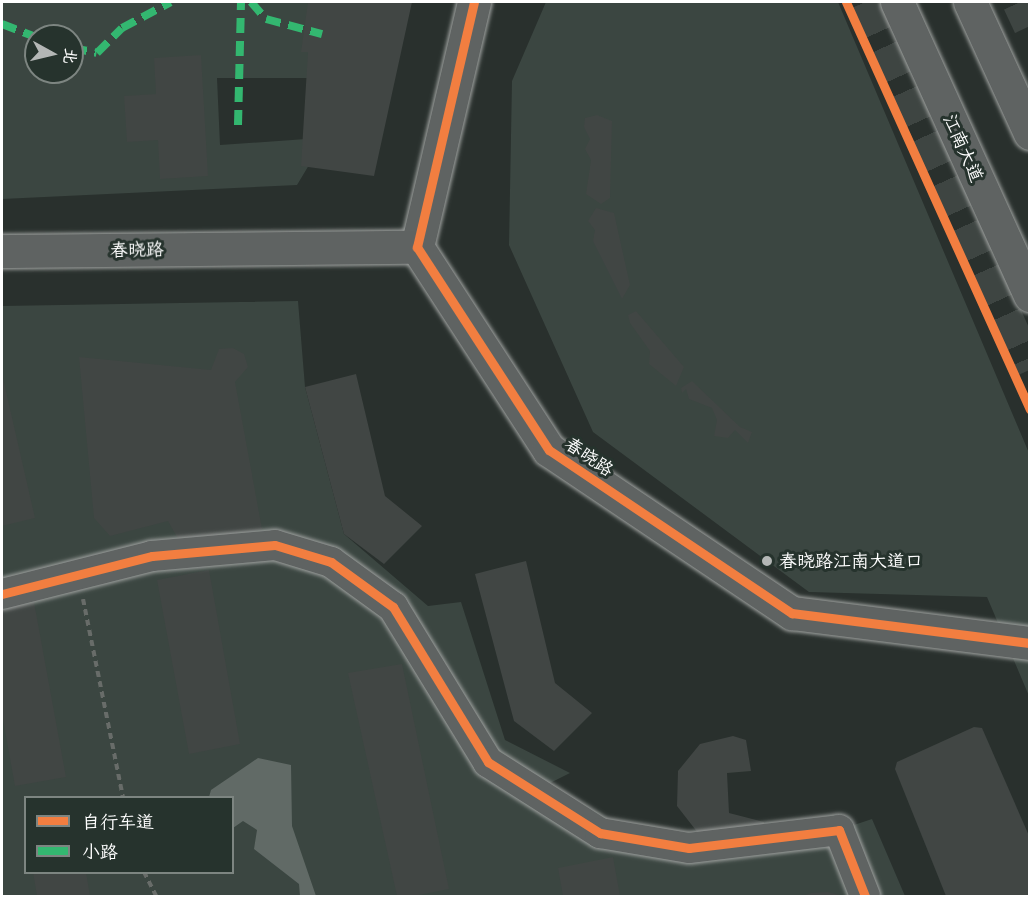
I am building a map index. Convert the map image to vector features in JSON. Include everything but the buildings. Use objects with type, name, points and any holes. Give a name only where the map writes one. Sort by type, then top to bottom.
[{"type":"street","points":[[417,247],[474,2]]},
{"type":"street","name":"江南大道","points":[[897,2],[1029,295]]},
{"type":"street","points":[[970,2],[1029,133]]},
{"type":"street","name":"春晓路","points":[[2,251],[417,247],[549,450],[792,614],[1029,643]]},
{"type":"street","points":[[2,594],[153,556],[275,545],[331,562],[393,607],[488,762],[600,833],[689,848],[839,830],[865,897]]},
{"type":"path","points":[[78,575],[123,796]]},
{"type":"path","points":[[144,874],[156,897]]},
{"type":"shaded area","points":[[2,2],[323,2],[307,78],[217,78],[220,145],[306,139],[312,160],[297,185],[2,199]]},
{"type":"shaded area","points":[[546,2],[838,2],[1029,453],[1029,696],[987,597],[809,592],[593,432],[509,245],[512,81]]},
{"type":"shaded area","points":[[298,301],[305,387],[344,534],[428,606],[461,602],[505,740],[570,773],[534,791],[600,833],[689,848],[839,830],[872,819],[905,896],[2,896],[2,306]]},
{"type":"shaded area","points":[[258,758],[291,765],[292,826],[316,896],[300,896],[299,884],[254,849],[257,830],[243,821],[234,827],[234,796],[209,796],[211,790]]},
{"type":"tunnel","points":[[864,2],[1030,369]]},
{"type":"tunnel","points":[[1019,2],[1030,26]]},
{"type":"marked path","points":[[84,50],[97,53],[122,28],[171,2]]},
{"type":"marked path","points":[[238,125],[241,2]]},
{"type":"marked path","points":[[251,2],[266,19],[322,34]]},
{"type":"marked path","points":[[2,24],[24,32]]},
{"type":"cycle path","points":[[474,2],[417,247],[549,450],[792,613],[1030,643]]},
{"type":"cycle path","points":[[846,2],[1030,409]]},
{"type":"cycle path","points":[[2,594],[152,556],[275,545],[331,562],[393,607],[488,762],[600,833],[689,848],[839,830],[865,896]]},
{"type":"place","name":"春晓路江南大道口","points":[[767,561]]}]
